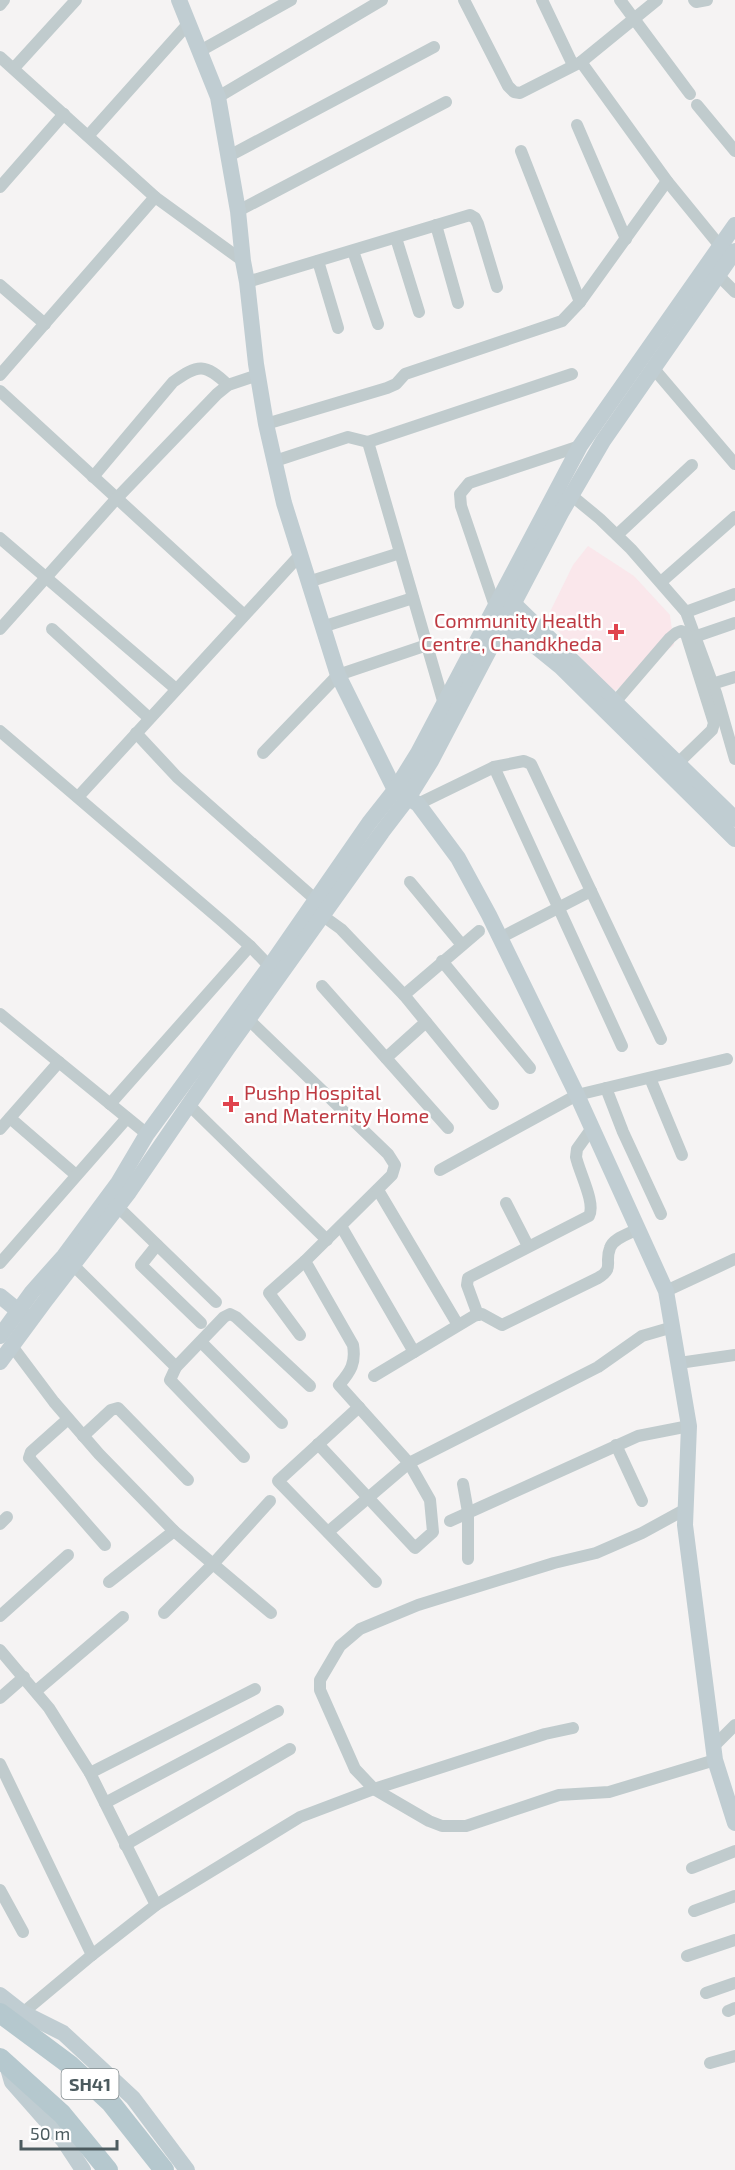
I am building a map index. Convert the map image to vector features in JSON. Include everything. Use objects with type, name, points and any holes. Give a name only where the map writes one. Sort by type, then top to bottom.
[{"type":"main road","name":"SH41","points":[[11,2016],[146,2131],[164,2170]]},
{"type":"main road","name":"SH41","points":[[4,2062],[62,2114],[108,2170]]},
{"type":"street","points":[[0,4],[4,0]]},
{"type":"street","points":[[76,0],[5,64],[155,197],[243,261]]},
{"type":"street","points":[[179,0],[219,97],[238,211],[266,424],[299,556],[338,675],[407,797],[458,858],[577,1095],[666,1291],[689,1426],[684,1510],[714,1754],[735,1823]]},
{"type":"street","points":[[200,51],[291,0]]},
{"type":"street","points":[[219,97],[382,0]]},
{"type":"street","points":[[464,0],[508,86],[514,92],[520,93],[577,64],[634,21],[657,0]]},
{"type":"street","points":[[542,0],[577,64],[667,181],[728,248]]},
{"type":"street","points":[[620,0],[690,94]]},
{"type":"street","points":[[694,0],[696,3],[706,0]]},
{"type":"street","points":[[88,136],[189,24]]},
{"type":"street","points":[[229,156],[434,47]]},
{"type":"street","points":[[238,211],[446,102]]},
{"type":"street","points":[[697,105],[735,151]]},
{"type":"street","points":[[0,187],[64,114]]},
{"type":"street","points":[[577,125],[626,239]]},
{"type":"street","points":[[521,151],[580,302]]},
{"type":"street","points":[[266,424],[387,388],[396,384],[405,374],[562,321],[580,302],[667,181]]},
{"type":"street","points":[[0,375],[155,197]]},
{"type":"street","points":[[247,282],[470,214],[475,218],[497,286]]},
{"type":"street","points":[[436,225],[458,303]]},
{"type":"street","points":[[24,1316],[32,1292],[64,1256],[118,1183],[147,1134],[274,972],[323,916],[431,761],[571,495],[603,441],[718,275],[735,225]]},
{"type":"street","points":[[396,238],[418,312]]},
{"type":"street","points":[[407,797],[418,753],[580,446],[728,248]]},
{"type":"street","points":[[353,251],[378,324]]},
{"type":"street","points":[[318,261],[338,328]]},
{"type":"street","points":[[718,275],[735,292]]},
{"type":"street","points":[[0,285],[45,324]]},
{"type":"street","points":[[93,477],[172,382],[188,371],[198,367],[210,369],[228,385]]},
{"type":"street","points":[[654,369],[735,464]]},
{"type":"street","points":[[275,461],[348,437],[368,442],[572,374]]},
{"type":"street","points":[[0,629],[117,498],[228,385],[258,375]]},
{"type":"street","points":[[0,391],[244,615]]},
{"type":"street","points":[[368,442],[444,704]]},
{"type":"street","points":[[495,606],[461,506],[460,494],[469,483],[580,446]]},
{"type":"street","points":[[617,535],[692,465]]},
{"type":"street","points":[[571,495],[617,535],[686,612],[731,732],[735,759]]},
{"type":"street","points":[[661,582],[735,517]]},
{"type":"street","points":[[0,538],[176,689]]},
{"type":"street","points":[[308,582],[400,553]]},
{"type":"street","points":[[78,797],[299,556]]},
{"type":"street","points":[[686,612],[735,594]]},
{"type":"street","points":[[322,627],[413,598]]},
{"type":"street","points":[[514,604],[735,819]]},
{"type":"street","points":[[694,637],[735,623]]},
{"type":"street","points":[[52,628],[149,718]]},
{"type":"street","points":[[615,702],[676,633],[681,631],[686,634],[714,723],[712,730],[678,763]]},
{"type":"street","points":[[498,632],[524,637],[561,668],[735,839]]},
{"type":"street","points":[[263,753],[338,675],[427,645]]},
{"type":"street","points":[[712,684],[735,677]]},
{"type":"street","points":[[0,731],[250,946],[274,972]]},
{"type":"street","points":[[136,733],[177,777],[316,900]]},
{"type":"street","points":[[0,1362],[6,1342],[24,1316],[73,1265],[118,1207],[249,1020],[316,900],[369,823],[407,797],[494,767],[524,761],[531,764],[661,1039]]},
{"type":"street","points":[[494,767],[622,1046]]},
{"type":"street","points":[[410,882],[462,945]]},
{"type":"street","points":[[500,938],[591,891]]},
{"type":"street","points":[[323,916],[341,929],[404,995],[493,1104]]},
{"type":"street","points":[[404,995],[479,931]]},
{"type":"street","points":[[110,1104],[250,946]]},
{"type":"street","points":[[442,962],[530,1068]]},
{"type":"street","points":[[322,986],[448,1128]]},
{"type":"street","points":[[0,1014],[147,1134]]},
{"type":"street","points":[[249,1020],[388,1154],[395,1165],[392,1176],[269,1293],[300,1335]]},
{"type":"street","points":[[386,1058],[426,1022]]},
{"type":"street","points":[[441,1170],[577,1095],[727,1059]]},
{"type":"street","points":[[0,1129],[59,1062]]},
{"type":"street","points":[[650,1078],[682,1155]]},
{"type":"street","points":[[606,1088],[620,1125],[661,1214]]},
{"type":"street","points":[[189,1105],[327,1240]]},
{"type":"street","points":[[10,1118],[76,1175]]},
{"type":"street","points":[[0,1263],[127,1118]]},
{"type":"street","points":[[478,1315],[467,1285],[468,1278],[589,1216],[591,1204],[576,1157],[578,1149],[592,1128]]},
{"type":"street","points":[[378,1190],[458,1325]]},
{"type":"street","points":[[506,1203],[528,1246]]},
{"type":"street","points":[[118,1207],[216,1302]]},
{"type":"street","points":[[341,1226],[414,1352]]},
{"type":"street","points":[[374,1376],[478,1315],[482,1314],[502,1324],[598,1278],[606,1273],[609,1267],[610,1248],[615,1241],[638,1229]]},
{"type":"street","points":[[157,1245],[141,1265],[201,1323]]},
{"type":"street","points":[[666,1291],[735,1259]]},
{"type":"street","points":[[305,1261],[353,1345],[353,1367],[339,1385],[409,1463],[430,1500],[433,1532],[415,1548],[318,1444]]},
{"type":"street","points":[[73,1265],[176,1367]]},
{"type":"street","points":[[0,1296],[24,1316]]},
{"type":"street","points":[[244,1457],[170,1380],[176,1367],[224,1317],[230,1314],[310,1386]]},
{"type":"street","points":[[328,1532],[409,1463],[598,1367],[642,1336],[673,1327]]},
{"type":"street","points":[[6,1342],[83,1436],[174,1531],[270,1613]]},
{"type":"street","points":[[201,1342],[282,1423]]},
{"type":"street","points":[[680,1363],[735,1355]]},
{"type":"street","points":[[359,1407],[278,1481],[376,1581]]},
{"type":"street","points":[[83,1436],[111,1410],[118,1408],[188,1480]]},
{"type":"street","points":[[68,1419],[31,1452],[29,1458],[105,1545]]},
{"type":"street","points":[[450,1521],[638,1436],[689,1426]]},
{"type":"street","points":[[616,1445],[642,1501]]},
{"type":"street","points":[[463,1484],[468,1512],[468,1559]]},
{"type":"street","points":[[164,1613],[214,1563],[270,1501]]},
{"type":"street","points":[[684,1510],[642,1533],[596,1553],[554,1563],[418,1605],[360,1629],[340,1646],[320,1680],[320,1690],[354,1769],[374,1789],[429,1821],[442,1826],[466,1826],[559,1795],[609,1792],[714,1754],[735,1725]]},
{"type":"street","points":[[109,1582],[174,1531]]},
{"type":"street","points":[[0,1616],[68,1555]]},
{"type":"street","points":[[36,1691],[123,1617]]},
{"type":"street","points":[[0,1650],[49,1708],[90,1773],[156,1905]]},
{"type":"street","points":[[0,1698],[24,1677]]},
{"type":"street","points":[[90,1773],[255,1689]]},
{"type":"street","points":[[105,1803],[278,1712]]},
{"type":"street","points":[[0,1995],[11,2016],[156,1905],[300,1817],[374,1789],[545,1734],[573,1728]]},
{"type":"street","points":[[125,1845],[290,1749]]},
{"type":"street","points":[[0,1764],[92,1955]]},
{"type":"street","points":[[692,1868],[735,1851]]},
{"type":"street","points":[[0,1890],[23,1932]]},
{"type":"street","points":[[694,1911],[735,1896]]},
{"type":"street","points":[[687,1956],[735,1940]]},
{"type":"street","points":[[706,1993],[735,1983]]},
{"type":"street","points":[[710,2063],[735,2056]]},
{"type":"street","points":[[4,2062],[12,2082],[64,2141],[83,2170]]},
{"type":"street","points":[[146,2131],[187,2170]]},
{"type":"shaded area","name":"Community Health Centre, Chandkheda","points":[[588,546],[634,576],[670,615],[674,645],[612,693],[547,618],[573,565]]},
{"type":"place","name":"Community Health Centre, Chandkheda","points":[[616,632]]},
{"type":"place","name":"Pushp Hospital and Maternity Home","points":[[231,1104]]}]
